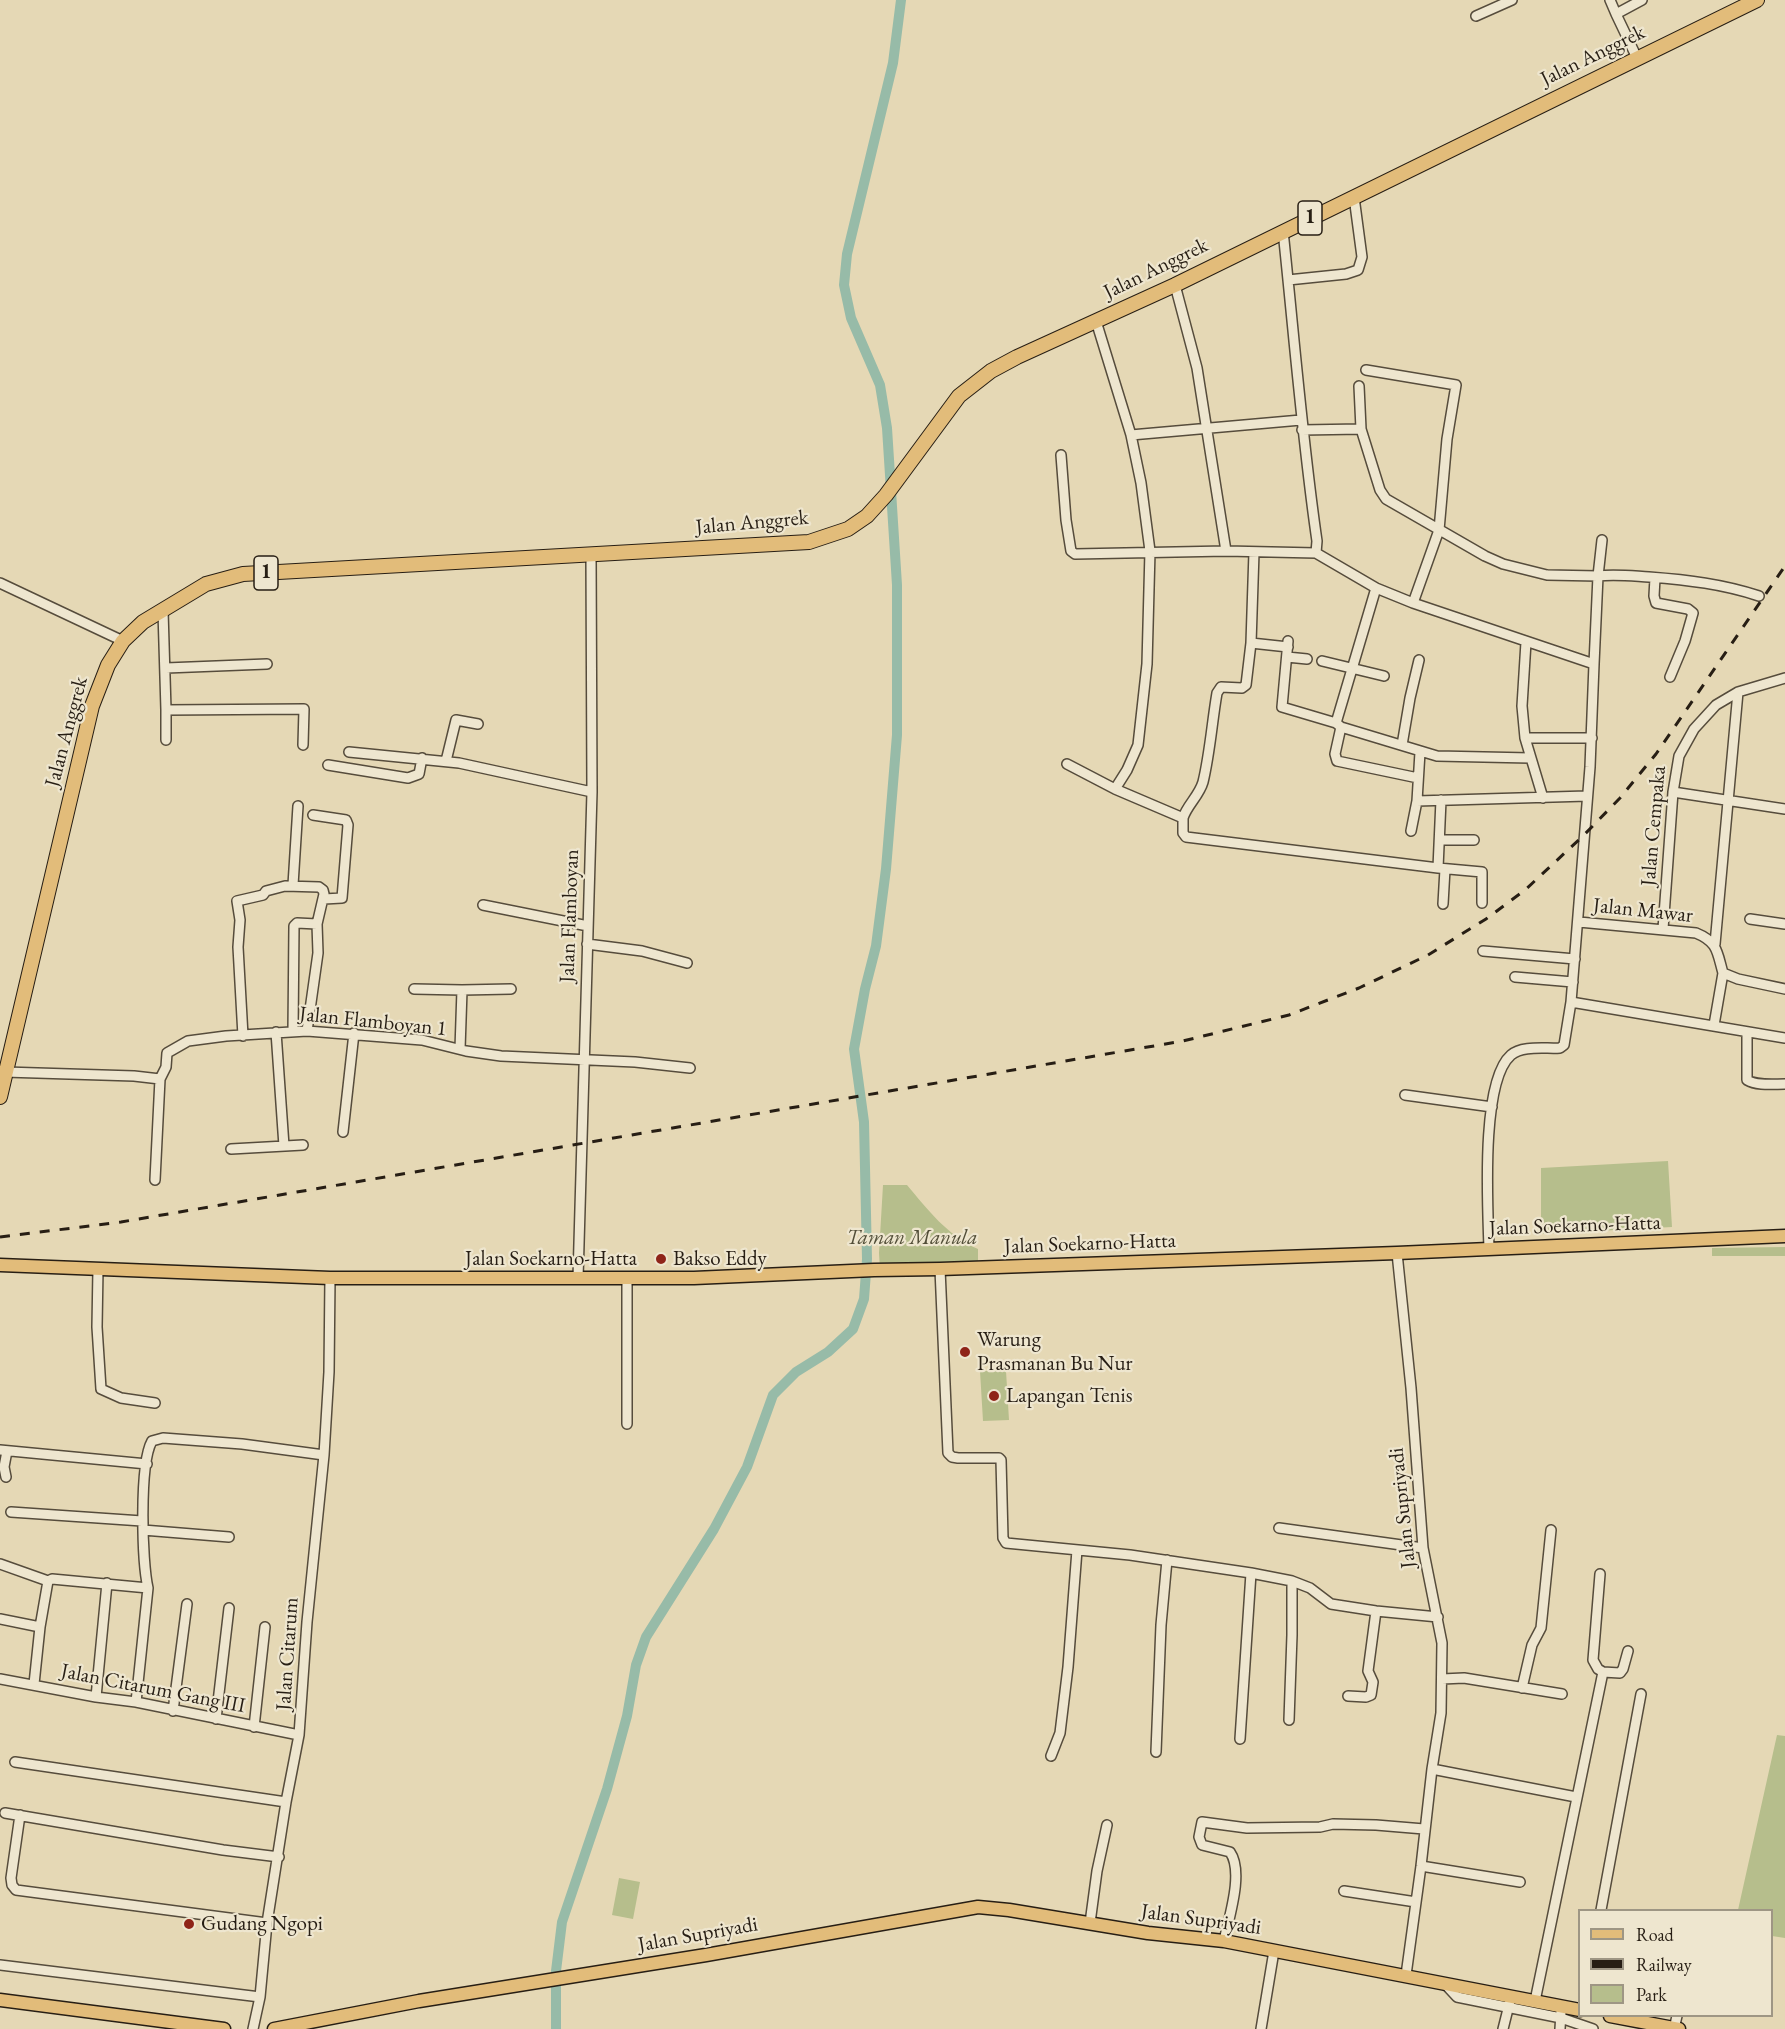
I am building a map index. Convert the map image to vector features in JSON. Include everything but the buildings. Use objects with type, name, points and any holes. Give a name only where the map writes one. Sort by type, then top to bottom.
[{"type":"highway","name":"Jalan Anggrek","points":[[0,1097],[88,722],[101,681],[123,641],[143,622],[206,584],[243,574],[809,542],[848,529],[867,516],[886,495],[952,404],[966,389],[991,371],[1174,285],[1756,0]]},
{"type":"main road","name":"Jalan Soekarno-Hatta","points":[[0,1265],[330,1278],[752,1277],[855,1270],[1397,1253],[1785,1236]]},
{"type":"main road","name":"Jalan Supriyadi","points":[[274,2029],[419,2001],[978,1907],[1148,1933],[1224,1941],[1406,1975]]},
{"type":"main road","points":[[1406,1975],[1511,2001],[1535,2001],[1561,2012],[1578,2010]]},
{"type":"main road","points":[[0,2000],[224,2029]]},
{"type":"main road","points":[[1617,2017],[1676,2025]]},
{"type":"street","points":[[1476,16],[1512,0]]},
{"type":"street","points":[[1610,0],[1637,58]]},
{"type":"street","points":[[1617,14],[1642,0]]},
{"type":"street","points":[[1288,280],[1346,274],[1358,270],[1362,257],[1354,197]]},
{"type":"street","points":[[1283,231],[1301,425],[1317,541],[1316,553]]},
{"type":"street","points":[[1174,285],[1197,368],[1226,551]]},
{"type":"street","points":[[1096,321],[1131,435],[1141,483],[1150,552],[1147,664],[1138,745],[1127,770],[1115,789]]},
{"type":"street","points":[[1366,370],[1456,385],[1447,439],[1439,530],[1413,603]]},
{"type":"street","points":[[1359,386],[1361,429],[1383,495],[1394,504],[1485,556],[1519,569],[1547,575],[1695,580],[1723,585],[1759,596]]},
{"type":"street","points":[[1131,435],[1301,425],[1361,429]]},
{"type":"street","points":[[1061,455],[1066,520],[1071,551],[1075,554],[1226,551],[1316,553],[1376,588],[1413,603],[1594,664]]},
{"type":"street","points":[[1489,1249],[1488,1145],[1492,1107],[1502,1070],[1512,1054],[1523,1050],[1560,1048],[1564,1045],[1571,1002],[1592,738],[1598,576],[1602,540]]},
{"type":"street","points":[[1254,552],[1251,643],[1245,687],[1221,687],[1217,693],[1203,783],[1183,818],[1183,831],[1186,837],[1482,872],[1482,903]]},
{"type":"street","name":"Jalan Flamboyan","points":[[578,1278],[592,792],[591,555]]},
{"type":"street","points":[[1655,578],[1653,596],[1656,603],[1688,609],[1693,613],[1670,677]]},
{"type":"street","points":[[0,583],[123,641]]},
{"type":"street","points":[[1376,588],[1352,667],[1335,754],[1337,761],[1418,778]]},
{"type":"street","points":[[163,611],[166,740]]},
{"type":"street","points":[[1526,642],[1522,706],[1525,738],[1543,798]]},
{"type":"street","points":[[1251,643],[1288,648],[1307,659]]},
{"type":"street","points":[[1288,648],[1282,707],[1437,756],[1530,758]]},
{"type":"street","points":[[1402,745],[1419,660]]},
{"type":"street","points":[[1322,661],[1384,676]]},
{"type":"street","points":[[166,668],[267,664]]},
{"type":"street","name":"Jalan Cempaka","points":[[1663,929],[1673,792],[1679,756],[1686,741],[1706,714],[1716,705],[1738,692],[1785,678]]},
{"type":"street","points":[[1714,944],[1738,692]]},
{"type":"street","points":[[166,710],[304,709],[303,745]]},
{"type":"street","points":[[446,761],[456,720],[478,724]]},
{"type":"street","points":[[1525,738],[1592,738]]},
{"type":"street","points":[[349,752],[446,761],[592,792]]},
{"type":"street","points":[[1411,831],[1417,801],[1420,752]]},
{"type":"street","points":[[328,765],[408,778],[419,774],[422,759]]},
{"type":"street","points":[[1067,764],[1115,789],[1183,818]]},
{"type":"street","points":[[1673,792],[1785,809]]},
{"type":"street","points":[[1417,801],[1587,796]]},
{"type":"street","points":[[1441,800],[1443,904]]},
{"type":"street","points":[[293,885],[298,806]]},
{"type":"street","points":[[314,815],[342,818],[348,825],[342,898],[324,899]]},
{"type":"street","points":[[1440,840],[1474,840]]},
{"type":"street","points":[[243,1036],[238,947],[240,920],[237,901],[293,885],[319,887],[323,890],[324,899],[317,924],[317,963],[307,1031]]},
{"type":"street","points":[[483,905],[588,926]]},
{"type":"street","points":[[1750,919],[1785,924]]},
{"type":"street","name":"Jalan Mawar","points":[[1578,922],[1696,933],[1708,938],[1714,944],[1723,973]]},
{"type":"street","points":[[293,1031],[294,926],[297,923],[317,924]]},
{"type":"street","points":[[587,944],[642,951],[687,963]]},
{"type":"street","points":[[1483,951],[1575,959]]},
{"type":"street","points":[[1714,1025],[1723,973],[1738,979],[1785,989]]},
{"type":"street","points":[[1515,977],[1573,982]]},
{"type":"street","points":[[414,989],[510,989]]},
{"type":"street","points":[[460,1049],[462,990]]},
{"type":"street","points":[[1571,1002],[1785,1038]]},
{"type":"street","name":"Jalan Flamboyan 1","points":[[154,1180],[160,1079],[165,1071],[166,1055],[188,1041],[307,1031],[422,1040],[501,1056],[635,1062],[690,1068]]},
{"type":"street","points":[[276,1032],[284,1146]]},
{"type":"street","points":[[1747,1033],[1747,1080],[1758,1084],[1785,1084]]},
{"type":"street","points":[[344,1132],[354,1034]]},
{"type":"street","points":[[5,1072],[94,1074],[160,1079]]},
{"type":"street","points":[[1404,1095],[1492,1107]]},
{"type":"street","points":[[231,1149],[303,1145]]},
{"type":"street","name":"Jalan Supriyadi","points":[[1397,1253],[1411,1388],[1423,1548],[1442,1643],[1441,1713],[1406,1975]]},
{"type":"street","points":[[98,1269],[97,1328],[101,1389],[121,1398],[155,1403]]},
{"type":"street","points":[[940,1269],[948,1453],[958,1458],[999,1458],[1001,1460],[1004,1542],[1006,1544],[1167,1560],[1251,1574],[1292,1581],[1310,1588],[1331,1604],[1438,1617]]},
{"type":"street","name":"Jalan Citarum","points":[[253,2029],[260,1997],[267,1923],[299,1736],[307,1622],[324,1455],[329,1372],[330,1278]]},
{"type":"street","points":[[627,1279],[627,1424]]},
{"type":"street","points":[[136,1702],[148,1588],[143,1525],[147,1464],[152,1441],[163,1438],[242,1444],[324,1455]]},
{"type":"street","points":[[6,1477],[4,1450],[147,1464]]},
{"type":"street","points":[[11,1512],[143,1525],[229,1537]]},
{"type":"street","points":[[1279,1528],[1423,1548]]},
{"type":"street","points":[[1522,1688],[1527,1659],[1542,1620],[1551,1530]]},
{"type":"street","points":[[1052,1756],[1060,1733],[1068,1667],[1077,1550]]},
{"type":"street","points":[[1155,1752],[1161,1625],[1167,1560]]},
{"type":"street","points":[[0,1564],[48,1581],[107,1583],[148,1588]]},
{"type":"street","points":[[1240,1739],[1251,1574]]},
{"type":"street","points":[[1600,1574],[1593,1660],[1602,1672],[1620,1673],[1628,1651]]},
{"type":"street","points":[[34,1684],[39,1627],[48,1581]]},
{"type":"street","points":[[1289,1720],[1292,1581]]},
{"type":"street","points":[[96,1697],[107,1583]]},
{"type":"street","points":[[173,1711],[187,1604]]},
{"type":"street","points":[[216,1719],[229,1608]]},
{"type":"street","points":[[1348,1696],[1371,1695],[1373,1682],[1368,1671],[1376,1611]]},
{"type":"street","points":[[0,1619],[39,1627]]},
{"type":"street","points":[[254,1727],[266,1628]]},
{"type":"street","points":[[1535,2001],[1602,1672]]},
{"type":"street","points":[[1442,1679],[1464,1678],[1562,1694]]},
{"type":"street","name":"Jalan Citarum Gang III","points":[[0,1679],[136,1702],[299,1736]]},
{"type":"street","points":[[1601,1909],[1641,1694]]},
{"type":"street","points":[[15,1762],[286,1802]]},
{"type":"street","points":[[1432,1768],[1576,1797]]},
{"type":"street","points":[[5,1813],[223,1850],[279,1857]]},
{"type":"street","points":[[20,1815],[11,1878],[16,1890],[267,1923]]},
{"type":"street","points":[[1224,1941],[1236,1881],[1235,1863],[1230,1852],[1202,1845],[1198,1837],[1202,1822],[1247,1828],[1320,1827],[1333,1824],[1424,1829]]},
{"type":"street","points":[[1090,1923],[1097,1871],[1107,1826]]},
{"type":"street","points":[[1421,1866],[1520,1882]]},
{"type":"street","points":[[1344,1891],[1416,1902]]},
{"type":"street","points":[[1261,2029],[1274,1951]]},
{"type":"street","points":[[0,1965],[260,1997]]},
{"type":"street","points":[[1503,2029],[1511,2001],[1561,2012],[1581,2020],[1593,2029]]},
{"type":"street","points":[[1560,2029],[1561,2012]]},
{"type":"green space","points":[[1668,1161],[1672,1227],[1541,1234],[1541,1168]]},
{"type":"green space","name":"Taman Manula","points":[[883,1185],[907,1185],[948,1229],[967,1244],[978,1249],[978,1267],[880,1270]]},
{"type":"green space","points":[[1785,1247],[1785,1256],[1712,1256],[1712,1248]]},
{"type":"green space","name":"Lapangan Tenis","points":[[980,1371],[1006,1371],[1009,1420],[983,1421]]},
{"type":"green space","points":[[1777,1735],[1785,1736],[1785,1938],[1773,1936],[1773,1909],[1738,1909]]},
{"type":"green space","points":[[619,1878],[640,1882],[633,1919],[612,1915]]},
{"type":"waterway","points":[[556,2029],[556,1971],[562,1922],[607,1789],[627,1716],[636,1665],[646,1637],[714,1529],[747,1467],[773,1395],[796,1372],[828,1352],[853,1329],[864,1299],[867,1259],[864,1122],[854,1049],[876,946],[886,869],[897,735],[897,585],[887,428],[880,385],[851,318],[844,285],[847,254],[893,63],[901,0]]},
{"type":"railway","points":[[0,1237],[121,1222],[1183,1041],[1289,1015],[1359,988],[1428,955],[1486,919],[1525,890],[1620,798],[1656,754],[1785,566]]},
{"type":"place","name":"Bakso Eddy","points":[[661,1259]]},
{"type":"place","name":"Warung Prasmanan Bu Nur","points":[[965,1352]]},
{"type":"place","name":"Lapangan Tenis","points":[[994,1396]]},
{"type":"place","name":"Gudang Ngopi","points":[[189,1924]]}]
